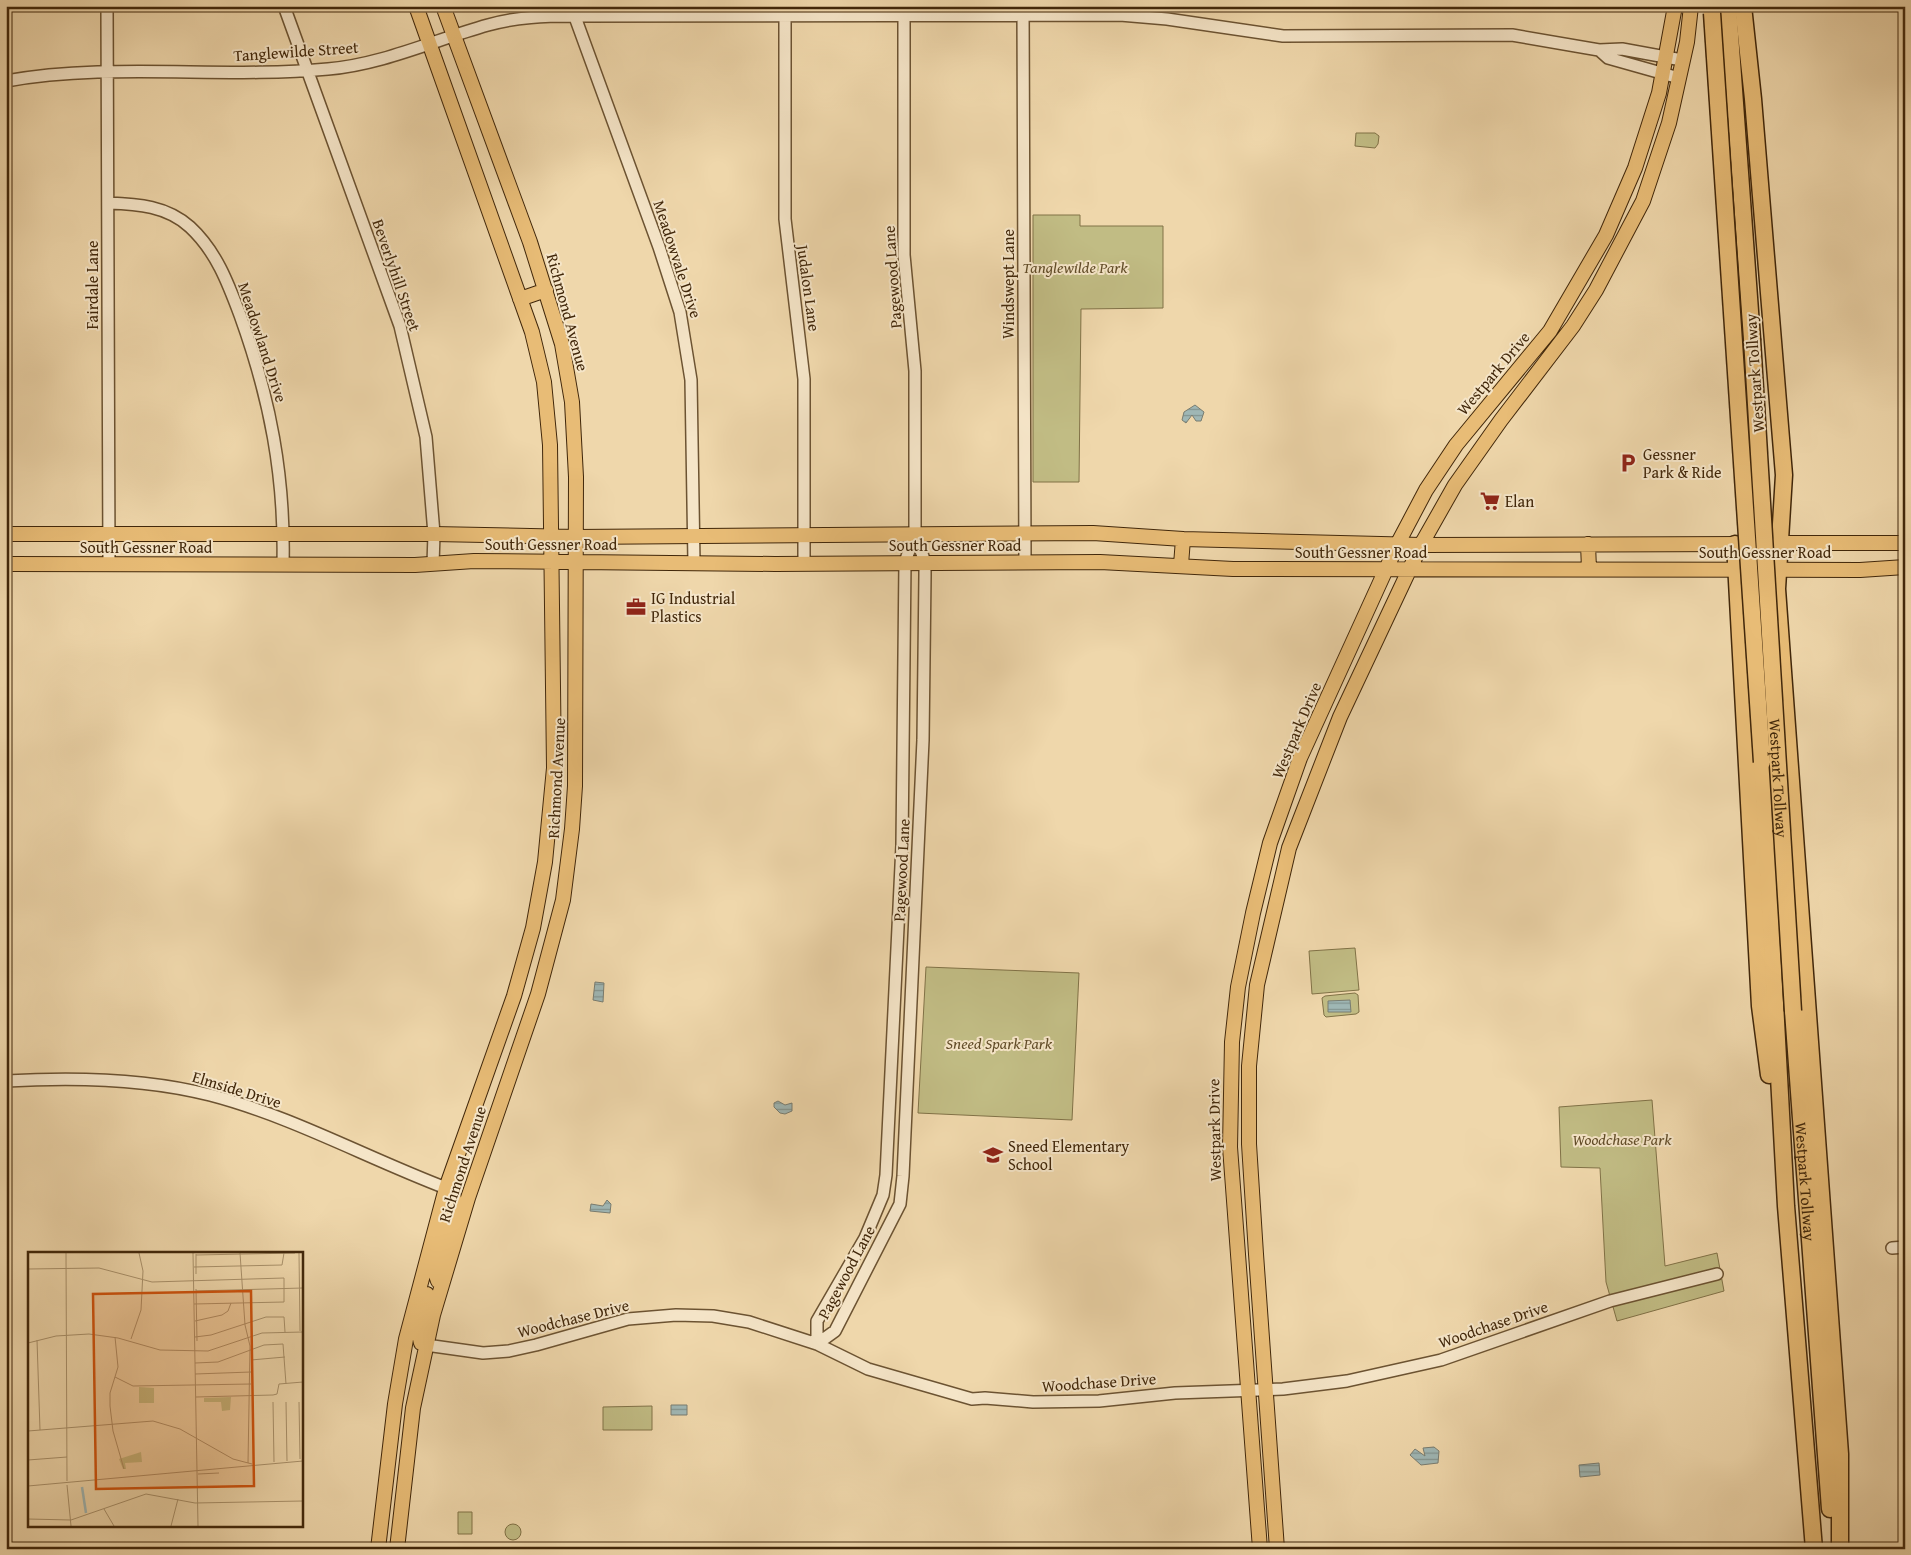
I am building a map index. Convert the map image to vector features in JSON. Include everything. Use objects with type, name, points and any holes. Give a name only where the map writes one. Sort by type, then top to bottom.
[{"type":"highway","name":"Westpark Tollway","points":[[1728,6],[1752,339],[1793,1011],[1833,1549]]},
{"type":"highway","points":[[1743,6],[1753,99],[1784,475],[1778,599],[1840,1454],[1840,1549]]},
{"type":"highway","name":"Westpark Tollway","points":[[1712,10],[1762,762],[1786,1206],[1814,1549]]},
{"type":"highway","points":[[1735,544],[1760,1006],[1786,1206]]},
{"type":"main road","name":"Richmond Avenue","points":[[378,1549],[401,1365],[446,1188],[498,1045],[525,960],[538,903],[553,785],[554,715],[550,561],[550,445],[544,382],[532,332],[416,6]]},
{"type":"main road","name":"Richmond Avenue","points":[[397,1549],[400,1508],[413,1408],[426,1345],[468,1198],[538,994],[563,900],[572,829],[577,722],[575,443],[572,402],[562,344],[546,290],[444,6]]},
{"type":"main road","name":"Westpark Drive","points":[[1260,1549],[1230,1147],[1230,1100],[1238,987],[1270,843],[1300,758],[1398,543],[1426,490],[1456,445],[1550,331],[1606,235],[1626,191],[1648,131],[1664,74],[1675,6]]},
{"type":"main road","name":"Westpark Drive","points":[[1277,1549],[1264,1390],[1249,1144],[1249,1066],[1257,985],[1289,848],[1340,717],[1420,545],[1460,478],[1501,420],[1573,326],[1596,290],[1643,201],[1661,154],[1679,78],[1691,6]]},
{"type":"main road","points":[[1626,191],[1643,201]]},
{"type":"main road","points":[[520,299],[546,290]]},
{"type":"main road","points":[[1560,316],[1573,326]]},
{"type":"main road","name":"South Gessner Road","points":[[6,534],[804,536],[1093,533],[1183,539],[1420,545],[1735,544],[1781,542],[1905,543]]},
{"type":"main road","points":[[1181,565],[1183,539]]},
{"type":"main road","points":[[1588,544],[1589,569]]},
{"type":"main road","name":"South Gessner Road","points":[[6,564],[433,564],[474,561],[575,561],[804,564],[1025,562],[1181,565],[1233,569],[1408,570],[1779,568],[1860,570],[1905,567]]},
{"type":"main road","points":[[1323,710],[1340,717]]},
{"type":"main road","points":[[554,715],[577,722]]},
{"type":"main road","points":[[1270,843],[1289,848]]},
{"type":"main road","points":[[498,1045],[519,1049]]},
{"type":"main road","points":[[441,1289],[436,1275],[454,1199],[453,1194],[446,1188]]},
{"type":"main road","points":[[426,1261],[428,1289],[418,1336],[421,1343],[426,1345]]},
{"type":"main road","points":[[382,1506],[400,1508]]},
{"type":"main road","points":[[1258,1533],[1276,1531]]},
{"type":"street","name":"Fairdale Lane","points":[[107,6],[109,564]]},
{"type":"street","name":"Beverlyhill Street","points":[[284,6],[400,326],[426,437],[434,534],[433,564]]},
{"type":"street","name":"Tanglewilde Street","points":[[6,81],[66,72],[249,72],[306,70],[358,65],[511,20],[573,11],[672,10],[785,16],[904,17],[1023,11],[1120,15],[1167,19],[1283,36],[1512,35],[1599,50],[1622,49],[1682,60]]},
{"type":"street","name":"Meadowvale Drive","points":[[573,11],[659,247],[680,312],[691,380],[694,563]]},
{"type":"street","name":"Windswept Lane","points":[[1023,11],[1025,562]]},
{"type":"street","name":"Judalon Lane","points":[[785,16],[785,219],[804,379],[804,564]]},
{"type":"street","name":"Pagewood Lane","points":[[817,1344],[835,1331],[900,1204],[903,1176],[922,768],[925,562],[916,534],[915,371],[904,255],[904,17]]},
{"type":"street","name":"Tanglewilde Street","points":[[1599,50],[1608,58],[1679,78]]},
{"type":"street","name":"Meadowland Drive","points":[[108,203],[142,204],[164,210],[189,226],[210,248],[228,285],[262,385],[275,438],[282,489],[283,564]]},
{"type":"street","name":"Pagewood Lane","points":[[817,1344],[817,1321],[865,1238],[883,1195],[886,1175],[902,845],[905,562],[916,534]]},
{"type":"street","name":"Elmside Drive","points":[[6,1081],[60,1079],[146,1083],[211,1095],[303,1127],[400,1171],[446,1188]]},
{"type":"street","points":[[1892,1248],[1905,1247]]},
{"type":"street","name":"Woodchase Drive","points":[[426,1345],[483,1353],[509,1351],[628,1319],[676,1314],[714,1316],[748,1322],[817,1344],[868,1369],[972,1399],[1070,1402],[1175,1393],[1264,1390],[1347,1381],[1420,1366],[1610,1302],[1717,1274]]},
{"type":"green space","points":[[1356,133],[1375,133],[1379,136],[1378,144],[1375,148],[1355,146]]},
{"type":"green space","name":"Tanglewilde Park","points":[[1033,215],[1080,215],[1080,226],[1163,226],[1163,308],[1081,309],[1079,482],[1033,482]]},
{"type":"green space","points":[[1355,948],[1359,990],[1312,994],[1309,951]]},
{"type":"green space","name":"Sneed Spark Park","points":[[926,967],[1079,973],[1072,1120],[918,1113]]},
{"type":"green space","points":[[1355,993],[1358,995],[1359,1012],[1356,1014],[1326,1017],[1324,1015],[1322,998],[1325,996]]},
{"type":"green space","name":"Woodchase Park","points":[[1652,1100],[1665,1266],[1717,1253],[1724,1291],[1617,1321],[1606,1282],[1600,1168],[1561,1167],[1559,1107]]},
{"type":"green space","points":[[652,1406],[652,1430],[603,1430],[603,1407]]},
{"type":"green space","points":[[458,1512],[472,1512],[472,1534],[458,1534]]},
{"type":"green space","points":[[513,1524],[521,1532],[513,1540],[505,1532]]},
{"type":"water","points":[[1195,405],[1204,412],[1201,421],[1196,421],[1192,415],[1186,423],[1182,420],[1184,412]]},
{"type":"water","points":[[595,982],[604,983],[603,1002],[593,1000]]},
{"type":"water","points":[[1350,1000],[1351,1012],[1328,1012],[1328,1001]]},
{"type":"water","points":[[778,1101],[785,1105],[792,1103],[792,1111],[785,1114],[780,1113],[774,1107],[774,1103]]},
{"type":"water","points":[[607,1200],[611,1204],[610,1213],[590,1211],[591,1204],[603,1206]]},
{"type":"water","points":[[671,1405],[687,1405],[687,1415],[671,1415]]},
{"type":"water","points":[[1434,1447],[1439,1451],[1438,1463],[1421,1465],[1410,1455],[1415,1449],[1425,1456],[1423,1448]]},
{"type":"water","points":[[1599,1463],[1600,1475],[1580,1477],[1579,1465]]},
{"type":"place","name":"Gessner Park & Ride","points":[[1628,463]]},
{"type":"place","name":"Elan","points":[[1490,501]]},
{"type":"place","name":"IG Industrial Plastics","points":[[636,607]]},
{"type":"place","name":"Sneed Elementary School","points":[[993,1155]]}]
